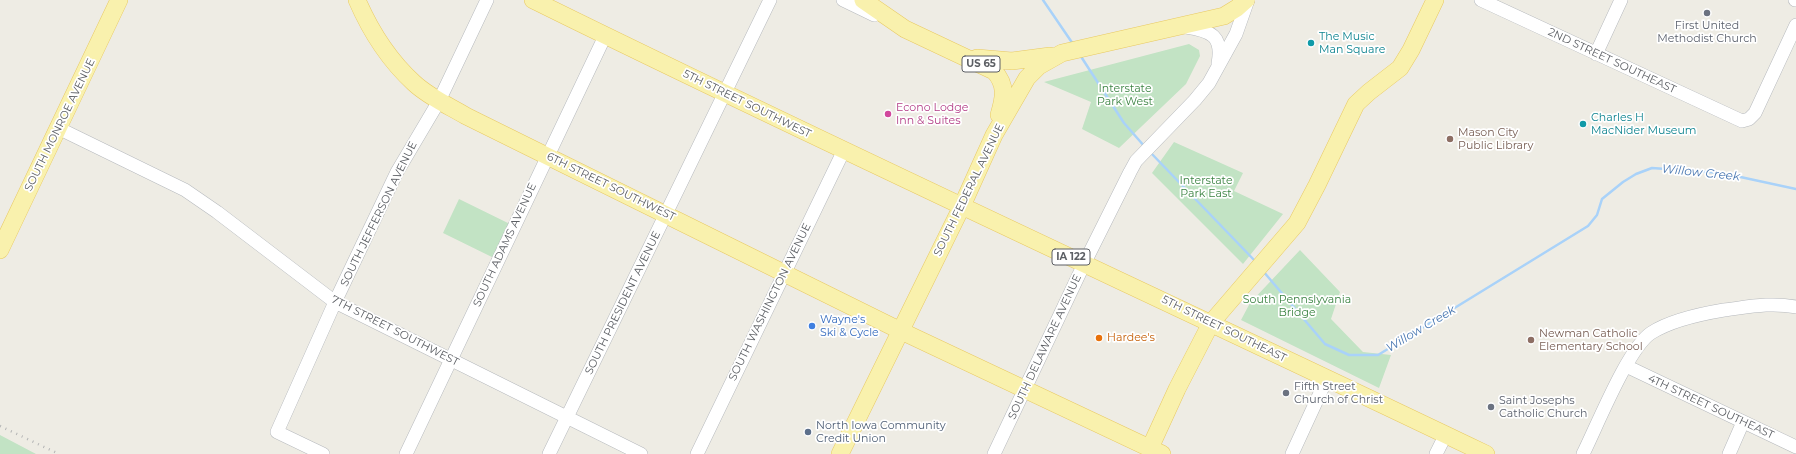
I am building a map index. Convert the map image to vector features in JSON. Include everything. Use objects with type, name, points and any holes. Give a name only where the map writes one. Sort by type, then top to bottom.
[{"type":"main road","name":"SOUTH MONROE AVENUE","points":[[0,250],[119,0]]},
{"type":"main road","name":"6TH STREET SOUTHWEST","points":[[357,0],[378,40],[395,63],[415,84],[439,101],[490,128],[900,331],[1025,389],[1153,452]]},
{"type":"main road","name":"5TH STREET SOUTHWEST","points":[[533,0],[725,94],[962,206]]},
{"type":"main road","name":"US 65","points":[[863,0],[905,29],[988,67],[1000,77],[1005,94],[994,135]]},
{"type":"main road","name":"SOUTH DELAWARE AVENUE","points":[[1183,26],[1224,16],[1238,8],[1247,0]]},
{"type":"main road","points":[[1153,452],[1177,389],[1210,323],[1297,223],[1356,104],[1400,68],[1411,50],[1435,0]]},
{"type":"main road","name":"SOUTH FEDERAL AVENUE","points":[[840,454],[962,206],[994,135],[1027,78],[1039,66],[1062,54],[1183,26]]},
{"type":"main road","points":[[963,56],[1012,61],[1062,54]]},
{"type":"main road","name":"5TH STREET SOUTHEAST","points":[[962,206],[1486,454]]},
{"type":"street","name":"SOUTH JEFFERSON AVENUE","points":[[323,454],[277,432],[335,302],[397,172],[439,101],[487,0]]},
{"type":"street","name":"SOUTH PRESIDENT AVENUE","points":[[549,454],[667,215],[770,0]]},
{"type":"street","points":[[843,0],[905,29]]},
{"type":"street","name":"SOUTH DELAWARE AVENUE","points":[[994,454],[1084,264],[1136,161],[1195,100],[1209,83],[1218,64],[1236,34],[1247,0]]},
{"type":"street","name":"2ND STREET SOUTHEAST","points":[[1481,0],[1742,121],[1749,119],[1755,113],[1796,25]]},
{"type":"street","points":[[1596,54],[1621,0]]},
{"type":"street","name":"SOUTH DELAWARE AVENUE","points":[[1183,26],[1200,29],[1215,37],[1219,44],[1220,53],[1218,64]]},
{"type":"street","name":"SOUTH ADAMS AVENUE","points":[[406,454],[547,155],[605,36]]},
{"type":"street","name":"7TH STREET SOUTHWEST","points":[[58,128],[185,190],[217,212],[335,302],[641,454]]},
{"type":"street","name":"SOUTH WASHINGTON AVENUE","points":[[697,454],[844,150]]},
{"type":"street","points":[[1583,454],[1626,366],[1638,346],[1650,333],[1666,325],[1709,312],[1759,305],[1784,305],[1796,308]]},
{"type":"street","name":"4TH STREET SOUTHEAST","points":[[1626,366],[1796,447]]},
{"type":"street","points":[[1292,454],[1326,378]]},
{"type":"street","points":[[1729,454],[1743,422]]},
{"type":"street","points":[[1436,454],[1446,434]]},
{"type":"green space","name":"Interstate Park West","points":[[1189,44],[1199,50],[1200,56],[1186,84],[1119,148],[1082,129],[1091,102],[1044,82]]},
{"type":"green space","name":"Interstate Park East","points":[[1174,142],[1243,173],[1234,191],[1283,214],[1243,264],[1152,173]]},
{"type":"green space","points":[[459,199],[514,226],[498,260],[443,233]]},
{"type":"green space","name":"South Pennslyvania Bridge","points":[[1300,250],[1340,292],[1331,319],[1363,352],[1391,355],[1379,388],[1241,320],[1250,303]]},
{"type":"green space","points":[[0,435],[36,454],[0,454]]},
{"type":"waterway","name":"Willow Creek","points":[[1043,0],[1073,44]]},
{"type":"waterway","name":"Willow Creek","points":[[1080,55],[1124,123],[1145,147]]},
{"type":"waterway","name":"Willow Creek","points":[[1150,152],[1256,262]]},
{"type":"waterway","name":"Willow Creek","points":[[1263,271],[1325,344],[1349,355],[1378,355],[1588,226],[1597,215],[1602,199],[1623,182],[1636,174],[1652,168],[1722,173],[1796,189]]},
{"type":"railway","points":[[0,426],[59,454]]},
{"type":"place","name":"First United Methodist Church","points":[[1707,13]]},
{"type":"place","name":"The Music Man Square","points":[[1311,43]]},
{"type":"place","name":"Econo Lodge Inn & Suites","points":[[888,114]]},
{"type":"place","name":"Charles H MacNider Museum","points":[[1583,124]]},
{"type":"place","name":"Mason City Public Library","points":[[1450,139]]},
{"type":"place","name":"Wayne's Ski & Cycle","points":[[812,326]]},
{"type":"place","name":"Hardee's","points":[[1099,338]]},
{"type":"place","name":"Newman Catholic Elementary School","points":[[1531,340]]},
{"type":"place","name":"Fifth Street Church of Christ","points":[[1286,393]]},
{"type":"place","name":"Saint Josephs Catholic Church","points":[[1491,407]]},
{"type":"place","name":"North Iowa Community Credit Union","points":[[808,432]]}]
